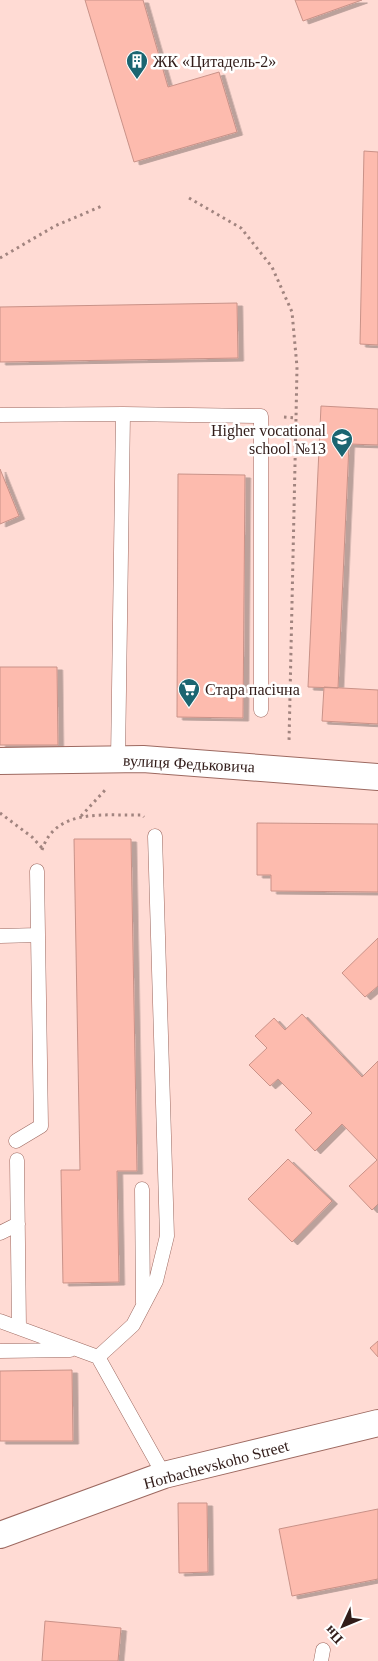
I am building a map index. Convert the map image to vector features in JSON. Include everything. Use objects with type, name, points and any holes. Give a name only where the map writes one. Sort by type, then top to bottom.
[{"type":"street","name":"вулиця Федьковича","points":[[0,761],[143,759],[378,777]]},
{"type":"street","name":"Horbachevskoho Street","points":[[0,1535],[164,1475],[378,1423]]},
{"type":"lane","points":[[118,759],[124,414]]},
{"type":"lane","points":[[0,415],[261,416],[261,710]]},
{"type":"lane","points":[[98,1357],[133,1326],[156,1281],[167,1236],[155,836]]},
{"type":"lane","points":[[16,1141],[41,1126],[37,871]]},
{"type":"lane","points":[[0,936],[38,935]]},
{"type":"lane","points":[[17,1160],[19,1328]]},
{"type":"lane","points":[[142,1189],[143,1306]]},
{"type":"lane","points":[[1,1231],[18,1224]]},
{"type":"lane","points":[[0,1321],[98,1357],[164,1475]]},
{"type":"lane","points":[[0,1351],[78,1350]]},
{"type":"path","points":[[189,198],[241,228],[272,267],[292,312],[297,367],[288,769]]},
{"type":"path","points":[[0,258],[55,226],[102,206]]},
{"type":"path","points":[[261,416],[296,418]]},
{"type":"path","points":[[0,813],[32,837],[42,848]]},
{"type":"path","points":[[37,871],[42,848],[55,828],[66,822],[80,816],[142,815]]},
{"type":"building","name":"ЖК «Цитадель-2»","points":[[85,0],[143,0],[168,87],[219,72],[237,132],[134,162]]},
{"type":"building","points":[[295,0],[362,0],[303,21]]},
{"type":"building","points":[[364,151],[378,152],[378,345],[360,344]]},
{"type":"building","points":[[237,303],[238,358],[0,362],[0,307]]},
{"type":"building","points":[[321,406],[378,409],[378,445],[349,444],[338,688],[308,687]]},
{"type":"building","points":[[0,469],[19,516],[0,524]]},
{"type":"building","points":[[178,474],[245,475],[243,718],[177,717]]},
{"type":"building","points":[[0,667],[57,667],[58,745],[0,745]]},
{"type":"building","points":[[324,687],[378,690],[378,724],[322,721]]},
{"type":"building","points":[[257,823],[378,824],[378,892],[271,891],[271,875],[257,875]]},
{"type":"building","points":[[74,839],[131,839],[137,1171],[117,1171],[119,1282],[63,1283],[61,1170],[80,1170]]},
{"type":"building","points":[[378,938],[378,986],[365,997],[342,973]]},
{"type":"building","points":[[302,1014],[362,1077],[378,1061],[378,1204],[372,1210],[349,1186],[377,1160],[342,1124],[315,1151],[295,1130],[312,1113],[278,1079],[270,1086],[249,1065],[267,1048],[255,1036],[274,1018],[285,1030]]},
{"type":"building","points":[[288,1159],[332,1201],[292,1242],[248,1199]]},
{"type":"building","points":[[378,1341],[378,1357],[370,1348]]},
{"type":"building","points":[[72,1370],[73,1441],[0,1441],[0,1371]]},
{"type":"building","points":[[178,1503],[207,1503],[208,1572],[179,1573]]},
{"type":"building","points":[[378,1509],[378,1579],[292,1596],[279,1529]]},
{"type":"building","points":[[45,1621],[121,1628],[118,1661],[42,1661]]},
{"type":"place","name":"ЖК «Цитадель-2»","points":[[137,80]]},
{"type":"place","name":"Higher vocational school №13","points":[[342,458]]},
{"type":"place","name":"Стара пасічна","points":[[189,708]]}]
